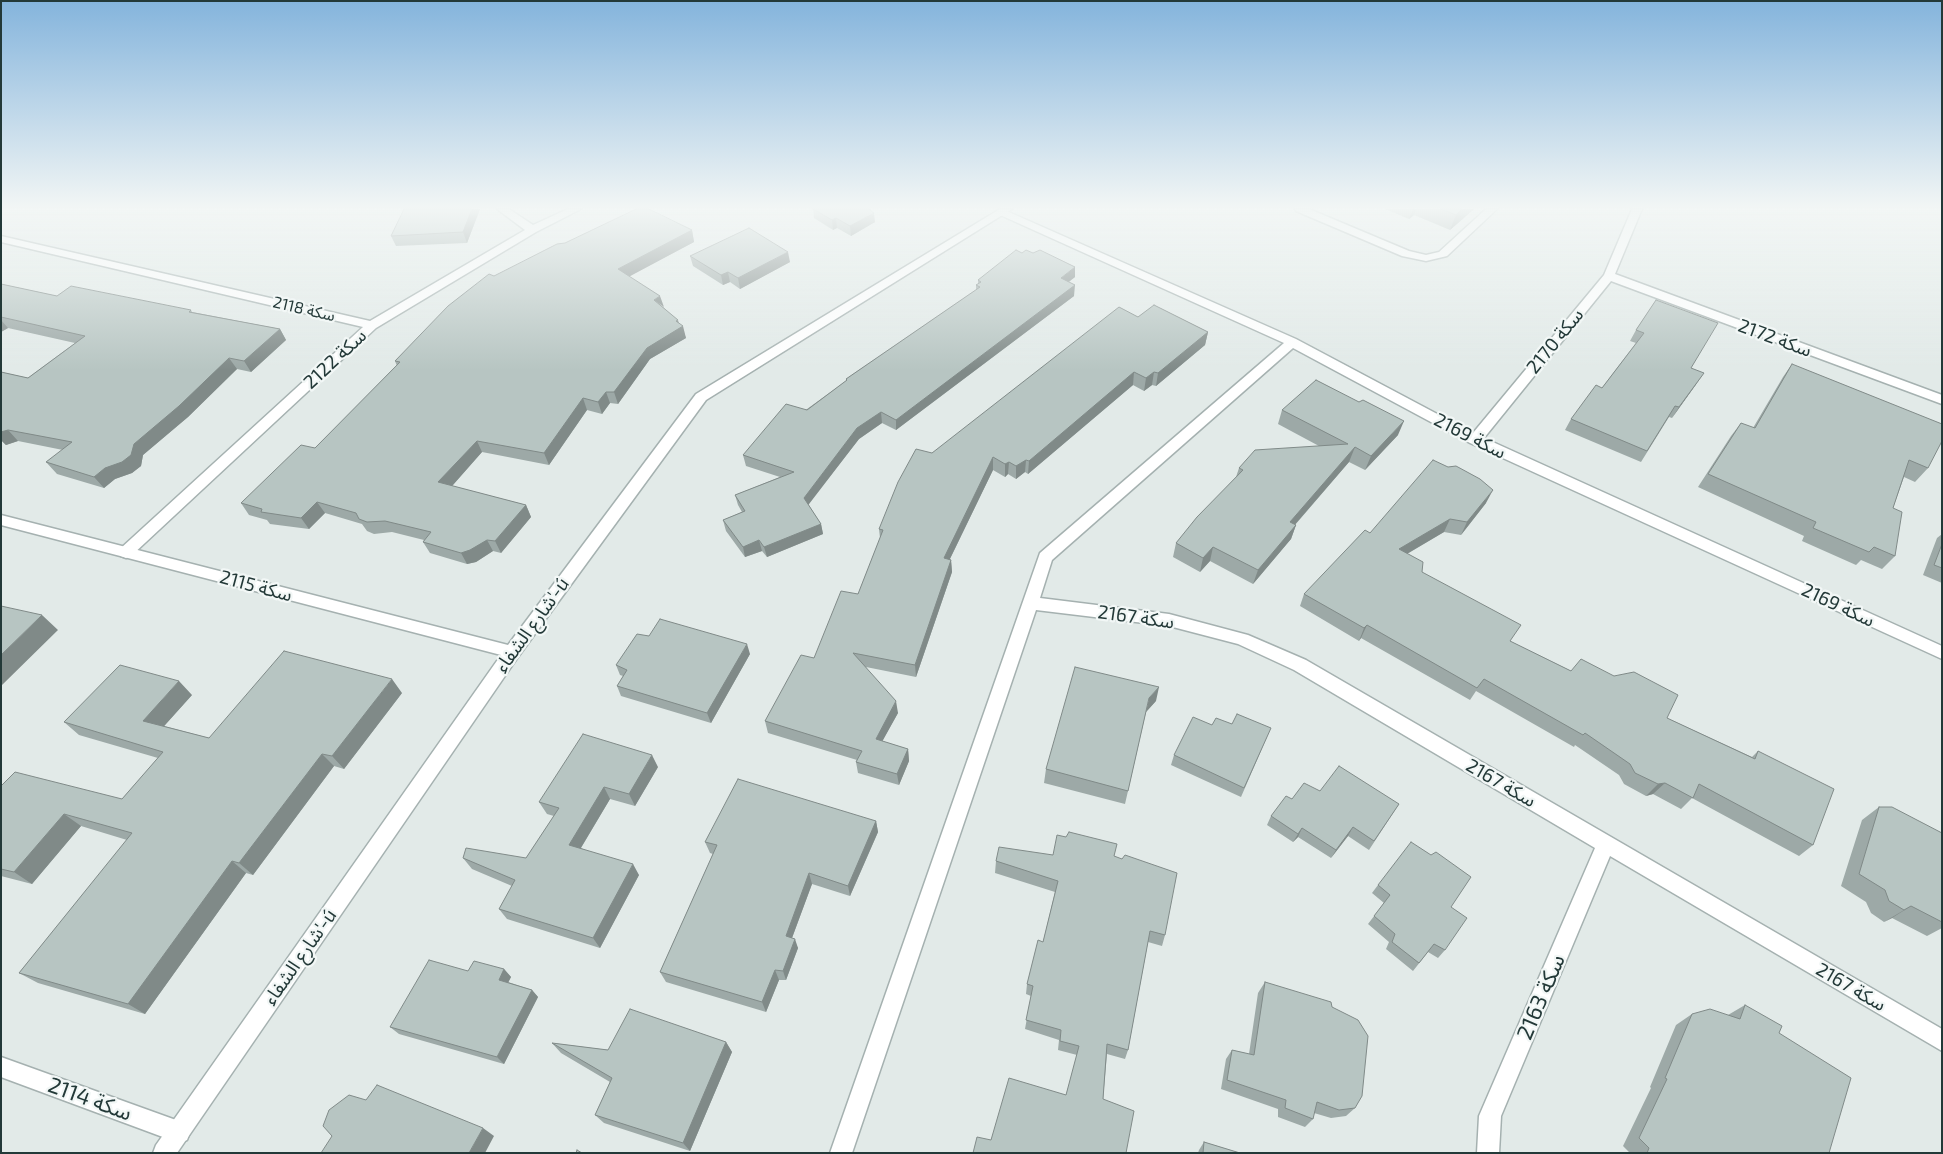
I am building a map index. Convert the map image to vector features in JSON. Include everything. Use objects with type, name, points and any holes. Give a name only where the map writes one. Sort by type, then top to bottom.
[{"type":"street","name":"سكة 2118","points":[[104,263],[372,325]]},
{"type":"street","name":"سكة 2122","points":[[126,552],[372,325],[477,263]]},
{"type":"street","name":"شارع الشفاء'-ú","points":[[164,1153],[512,652],[700,397],[918,263]]},
{"type":"street","name":"سكة 2169","points":[[1119,263],[1292,342],[1475,440],[1942,652]]},
{"type":"street","name":"سكة 2170","points":[[1475,440],[1609,276],[1614,263]]},
{"type":"street","name":"سكة 2172","points":[[1609,276],[1942,400]]},
{"type":"street","points":[[841,1153],[1045,558],[1292,342]]},
{"type":"street","name":"سكة 2115","points":[[1,520],[512,652]]},
{"type":"street","name":"سكة 2167","points":[[1031,603],[1169,620],[1242,639],[1300,665],[1942,1041]]},
{"type":"street","name":"سكة 2163","points":[[1488,1153],[1490,1116],[1606,844]]},
{"type":"street","name":"سكة 2114","points":[[1,1067],[179,1132]]},
{"type":"building","points":[[520,263],[630,263],[618,269],[660,296],[654,300],[683,326],[647,348],[614,392],[606,392],[598,402],[583,398],[544,453],[477,441],[438,482],[526,505],[495,541],[487,540],[461,553],[423,542],[431,532],[385,521],[367,522],[359,519],[356,513],[317,502],[301,518],[261,512],[262,509],[241,503],[301,445],[315,448],[400,362],[395,361],[448,306],[489,274],[494,276]]},
{"type":"building","points":[[701,263],[767,263],[738,278],[728,272],[721,275]]},
{"type":"building","points":[[1000,263],[1066,263],[1075,267],[1061,278],[1075,285],[896,420],[881,412],[857,428],[804,498],[821,524],[764,547],[759,540],[743,547],[723,520],[745,511],[735,495],[794,472],[743,455],[786,404],[807,410],[846,379],[980,287],[976,285],[981,282],[978,280]]},
{"type":"building","points":[[1,284],[57,296],[71,286],[191,310],[189,312],[280,329],[244,361],[229,358],[179,406],[134,444],[131,455],[122,462],[105,468],[94,477],[46,462],[72,442],[8,430],[1,432],[1,372],[28,378],[85,336],[1,317]]},
{"type":"building","points":[[1656,300],[1718,323],[1691,368],[1704,373],[1679,407],[1675,406],[1647,451],[1571,419],[1596,385],[1602,388],[1644,333],[1636,330]]},
{"type":"building","points":[[1154,305],[1208,332],[1158,373],[1154,372],[1146,378],[1134,372],[1029,461],[1026,460],[1016,466],[1009,462],[1005,464],[993,457],[944,558],[951,560],[915,665],[853,653],[896,701],[876,739],[908,749],[897,774],[856,762],[862,751],[765,721],[801,655],[814,658],[841,591],[858,594],[883,530],[879,529],[898,482],[916,449],[932,453],[1119,307],[1138,317]]},
{"type":"building","points":[[1792,364],[1942,424],[1942,441],[1928,468],[1909,460],[1893,508],[1902,512],[1895,556],[1874,547],[1869,552],[1813,528],[1816,522],[1708,474],[1741,423],[1755,428]]},
{"type":"building","points":[[1316,380],[1359,402],[1363,400],[1404,421],[1371,456],[1355,447],[1290,522],[1296,525],[1258,570],[1213,547],[1203,558],[1176,543],[1197,517],[1243,470],[1239,468],[1255,450],[1348,444],[1282,410]]},
{"type":"building","points":[[1433,460],[1448,467],[1456,466],[1480,479],[1493,490],[1467,522],[1450,519],[1399,549],[1423,562],[1422,572],[1521,625],[1510,641],[1571,671],[1581,659],[1614,676],[1634,672],[1678,695],[1667,718],[1755,759],[1758,751],[1834,789],[1813,845],[1699,784],[1693,798],[1665,783],[1658,784],[1635,773],[1630,764],[1585,733],[1583,735],[1484,679],[1477,688],[1367,625],[1364,628],[1304,594],[1365,530],[1370,533]]},
{"type":"building","points":[[1942,544],[1942,568],[1934,565]]},
{"type":"building","points":[[1,606],[42,615],[1,655]]},
{"type":"building","points":[[660,619],[747,644],[707,713],[617,686],[627,670],[616,665],[637,634],[649,636]]},
{"type":"building","points":[[284,651],[392,679],[332,756],[322,754],[239,863],[232,861],[128,1004],[19,973],[132,833],[64,814],[14,872],[1,869],[1,786],[15,772],[122,799],[163,752],[64,722],[120,665],[179,681],[143,721],[209,738]]},
{"type":"building","points":[[1075,667],[1159,687],[1149,698],[1128,791],[1046,769]]},
{"type":"building","points":[[1237,714],[1271,728],[1244,788],[1174,755],[1193,717],[1212,725],[1216,718],[1232,724]]},
{"type":"building","points":[[583,734],[652,755],[629,794],[604,787],[569,845],[633,864],[593,938],[499,909],[515,880],[463,858],[466,848],[526,858],[559,808],[539,802]]},
{"type":"building","points":[[1339,766],[1399,804],[1374,841],[1353,827],[1336,850],[1302,828],[1298,834],[1271,816],[1286,796],[1292,799],[1304,783],[1320,791]]},
{"type":"building","points":[[738,779],[876,821],[848,886],[809,873],[786,936],[795,939],[783,971],[775,970],[762,1002],[660,972],[717,845],[705,842]]},
{"type":"building","points":[[1879,807],[1892,807],[1942,833],[1942,922],[1911,906],[1904,910],[1889,901],[1885,890],[1859,874]]},
{"type":"building","points":[[1069,832],[1117,844],[1114,856],[1122,859],[1125,855],[1177,873],[1165,935],[1150,931],[1128,1050],[1107,1044],[1103,1099],[1134,1111],[1126,1153],[973,1153],[977,1137],[991,1140],[1009,1078],[1066,1095],[1079,1046],[1060,1041],[1061,1030],[1026,1020],[1033,986],[1027,984],[1038,940],[1043,942],[1058,881],[996,861],[999,847],[1053,855],[1057,835],[1066,837]]},
{"type":"building","points":[[1411,842],[1431,855],[1436,852],[1471,877],[1451,907],[1467,918],[1445,950],[1434,944],[1419,963],[1392,942],[1395,934],[1374,916],[1390,895],[1378,885]]},
{"type":"building","points":[[429,960],[468,971],[474,961],[504,969],[499,980],[532,990],[497,1057],[390,1027]]},
{"type":"building","points":[[1265,982],[1331,1002],[1332,1007],[1358,1020],[1368,1036],[1362,1096],[1355,1108],[1339,1110],[1317,1102],[1313,1119],[1285,1108],[1286,1100],[1227,1080],[1232,1050],[1254,1055]]},
{"type":"building","points":[[1745,1005],[1782,1026],[1779,1033],[1851,1078],[1829,1153],[1647,1153],[1649,1148],[1639,1138],[1667,1079],[1665,1078],[1692,1014],[1710,1009],[1740,1019]]},
{"type":"building","points":[[630,1009],[726,1042],[683,1143],[595,1115],[612,1078],[552,1043],[608,1050]]},
{"type":"building","points":[[377,1085],[483,1128],[469,1153],[321,1153],[332,1136],[323,1126],[329,1110],[349,1095],[366,1100]]},
{"type":"building","points":[[1204,1142],[1240,1153],[1203,1153]]}]
